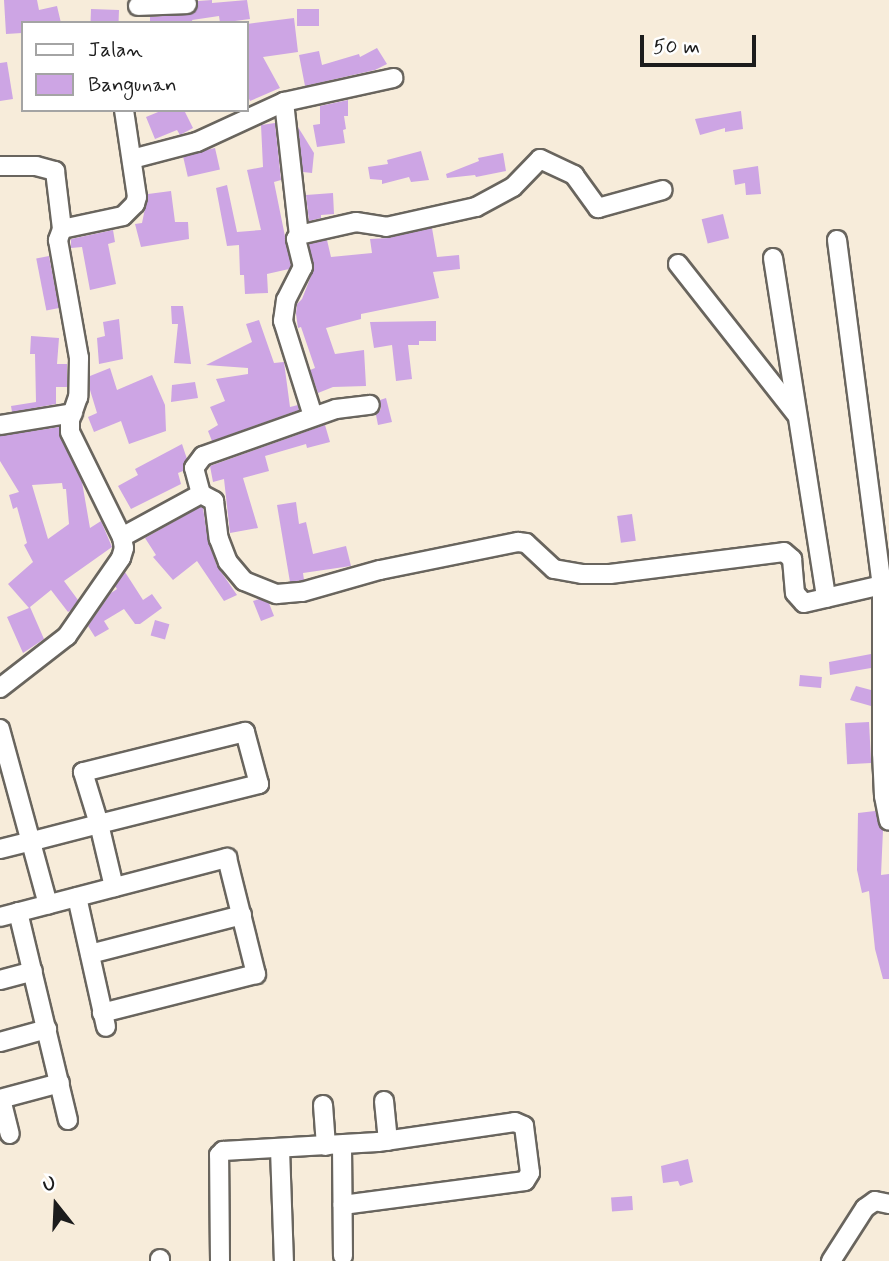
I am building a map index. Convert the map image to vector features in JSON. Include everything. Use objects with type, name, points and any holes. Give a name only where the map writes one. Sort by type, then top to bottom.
[{"type":"street","points":[[137,9],[187,4]]},
{"type":"street","points":[[132,159],[197,142],[284,103],[393,78]]},
{"type":"street","points":[[284,103],[299,235],[296,239],[303,268],[286,300],[283,321],[313,416]]},
{"type":"street","points":[[62,229],[122,216],[131,211],[137,197],[124,112]]},
{"type":"street","points":[[299,235],[356,222],[386,227],[476,207],[513,187],[540,159],[574,176],[598,208],[663,190]]},
{"type":"street","points":[[0,166],[36,166],[55,171],[62,229],[58,240],[79,358],[78,397],[69,425],[73,441],[122,537],[124,554],[67,636],[0,688]]},
{"type":"street","points":[[837,240],[881,585],[882,753],[884,796],[889,821]]},
{"type":"street","points":[[773,258],[826,598]]},
{"type":"street","points":[[678,264],[798,417]]},
{"type":"street","points":[[370,405],[346,407],[313,416],[200,458],[194,468],[201,494],[214,501],[219,539],[228,562],[244,581],[277,594],[302,592],[414,562],[518,542],[526,543],[554,569],[582,574],[610,574],[784,552],[792,559],[797,598],[804,603],[881,585]]},
{"type":"street","points":[[0,425],[73,413]]},
{"type":"street","points":[[122,537],[201,494]]},
{"type":"street","points":[[0,729],[33,841],[48,905]]},
{"type":"street","points":[[0,849],[33,841],[99,824],[259,784],[245,732],[83,772],[99,824],[114,887]]},
{"type":"street","points":[[0,917],[227,858],[256,974],[104,1020],[78,897]]},
{"type":"street","points":[[19,912],[68,1120]]},
{"type":"street","points":[[90,954],[242,915]]},
{"type":"street","points":[[0,980],[33,971]]},
{"type":"street","points":[[0,1042],[47,1029]]},
{"type":"street","points":[[10,1134],[0,1099],[60,1083]]},
{"type":"street","points":[[384,1101],[388,1141]]},
{"type":"street","points":[[323,1105],[334,1145],[343,1205],[343,1256]]},
{"type":"street","points":[[220,1261],[220,1152],[388,1141],[519,1122],[524,1126],[529,1178],[519,1182],[343,1205]]},
{"type":"street","points":[[280,1149],[284,1261]]},
{"type":"street","points":[[831,1261],[867,1205],[875,1202],[889,1204]]},
{"type":"building","points":[[4,0],[37,0],[39,10],[57,6],[61,21],[21,21],[21,33],[6,34]]},
{"type":"building","points":[[212,0],[212,3],[247,0],[250,19],[220,21],[219,16],[192,21],[150,21],[150,17],[192,14],[197,9],[198,1]]},
{"type":"building","points":[[91,9],[119,10],[119,21],[91,21]]},
{"type":"building","points":[[297,9],[319,9],[319,26],[297,26]]},
{"type":"building","points":[[294,18],[298,52],[263,57],[280,88],[250,101],[248,96],[248,24]]},
{"type":"building","points":[[377,48],[387,64],[375,70],[305,86],[299,55],[319,51],[322,65],[359,54],[360,57]]},
{"type":"building","points":[[7,62],[13,99],[0,101],[0,63]]},
{"type":"building","points":[[348,100],[348,116],[344,116],[346,129],[343,130],[345,143],[317,147],[313,125],[320,124],[320,106]]},
{"type":"building","points":[[741,111],[743,129],[725,132],[725,128],[700,135],[695,119]]},
{"type":"building","points":[[158,112],[185,112],[193,128],[180,135],[177,130],[155,139],[146,117]]},
{"type":"building","points":[[275,123],[281,180],[274,182],[291,266],[289,269],[267,274],[268,293],[245,294],[244,275],[240,275],[239,245],[227,246],[216,188],[227,185],[237,232],[261,230],[247,170],[263,167],[261,125]]},
{"type":"building","points":[[298,127],[314,153],[312,173],[303,172]]},
{"type":"building","points":[[215,148],[220,169],[188,177],[183,155]]},
{"type":"building","points":[[421,151],[429,180],[411,182],[409,177],[382,184],[382,180],[370,179],[368,167],[388,164],[387,160]]},
{"type":"building","points":[[503,153],[506,171],[476,177],[447,178],[446,174],[479,161],[478,158]]},
{"type":"building","points":[[758,166],[761,194],[746,195],[745,183],[735,185],[733,170]]},
{"type":"building","points":[[171,191],[175,222],[188,222],[189,239],[141,247],[135,224],[142,223],[148,194]]},
{"type":"building","points":[[333,193],[334,214],[321,215],[321,218],[309,221],[306,195]]},
{"type":"building","points":[[723,214],[729,238],[708,244],[702,219]]},
{"type":"building","points":[[432,228],[437,257],[459,255],[460,269],[433,272],[439,298],[361,314],[361,319],[326,328],[335,354],[364,350],[366,386],[333,387],[318,393],[310,370],[315,368],[301,327],[298,328],[296,314],[297,304],[302,299],[313,271],[309,244],[327,240],[331,257],[372,253],[370,239],[388,238]]},
{"type":"building","points":[[113,230],[115,242],[108,244],[116,284],[90,290],[82,247],[71,248],[71,239]]},
{"type":"building","points":[[49,256],[59,308],[46,311],[36,258]]},
{"type":"building","points":[[171,306],[183,306],[191,364],[174,363],[178,324],[172,324]]},
{"type":"building","points":[[119,319],[123,359],[99,364],[97,338],[105,336],[103,322]]},
{"type":"building","points":[[259,320],[274,363],[284,362],[290,407],[298,405],[299,410],[212,441],[208,431],[218,425],[210,407],[225,401],[216,379],[248,374],[248,368],[206,365],[252,342],[246,324]]},
{"type":"building","points":[[436,321],[436,341],[419,341],[419,345],[408,345],[412,379],[396,381],[392,345],[374,348],[370,322]]},
{"type":"building","points":[[31,336],[59,338],[57,364],[67,364],[67,387],[56,387],[56,404],[12,412],[11,406],[36,402],[35,354],[30,354]]},
{"type":"building","points":[[110,368],[117,390],[152,375],[165,405],[166,431],[129,444],[121,421],[94,432],[88,417],[97,413],[90,390],[90,376]]},
{"type":"building","points":[[195,382],[198,398],[171,402],[172,385]]},
{"type":"building","points":[[386,398],[392,422],[378,425],[376,415],[381,409],[380,400]]},
{"type":"building","points":[[325,425],[330,442],[307,448],[306,444],[265,456],[269,471],[243,478],[258,528],[230,533],[224,479],[213,482],[210,466]]},
{"type":"building","points":[[59,427],[60,437],[82,482],[90,528],[101,521],[112,547],[64,581],[78,600],[71,610],[68,612],[51,590],[30,607],[44,639],[23,653],[7,617],[29,608],[8,584],[33,562],[24,545],[27,543],[17,507],[13,509],[9,495],[19,492],[0,461],[0,436]],"holes":[[[62,483],[63,489],[66,489],[69,524],[48,539],[32,485]]]},
{"type":"building","points":[[182,444],[187,459],[183,471],[178,473],[181,484],[131,509],[118,486],[138,475],[135,469]]},
{"type":"building","points":[[296,502],[299,524],[306,522],[313,554],[346,546],[351,566],[303,573],[304,580],[290,582],[277,505]]},
{"type":"building","points":[[200,507],[203,508],[208,541],[217,566],[237,595],[224,601],[197,561],[173,580],[153,557],[156,555],[145,538]]},
{"type":"building","points":[[632,514],[636,541],[621,543],[617,516]]},
{"type":"building","points":[[125,572],[143,600],[152,594],[162,608],[140,624],[135,624],[124,609],[104,621],[109,629],[95,637],[88,626],[111,593],[117,589],[115,586]]},
{"type":"building","points":[[259,599],[269,603],[274,616],[261,621],[253,601]]},
{"type":"building","points":[[155,620],[169,624],[165,640],[151,635]]},
{"type":"building","points":[[871,654],[871,668],[830,675],[829,662]]},
{"type":"building","points":[[800,675],[822,677],[821,688],[799,686]]},
{"type":"building","points":[[856,686],[871,690],[871,706],[850,700]]},
{"type":"building","points":[[869,722],[871,763],[847,764],[845,723]]},
{"type":"building","points":[[875,811],[883,830],[881,875],[889,874],[889,979],[883,979],[875,949],[869,891],[862,893],[857,870],[858,813]]},
{"type":"building","points":[[688,1159],[693,1182],[680,1186],[678,1181],[663,1183],[661,1166]]},
{"type":"building","points":[[632,1196],[633,1210],[612,1211],[611,1197]]}]
